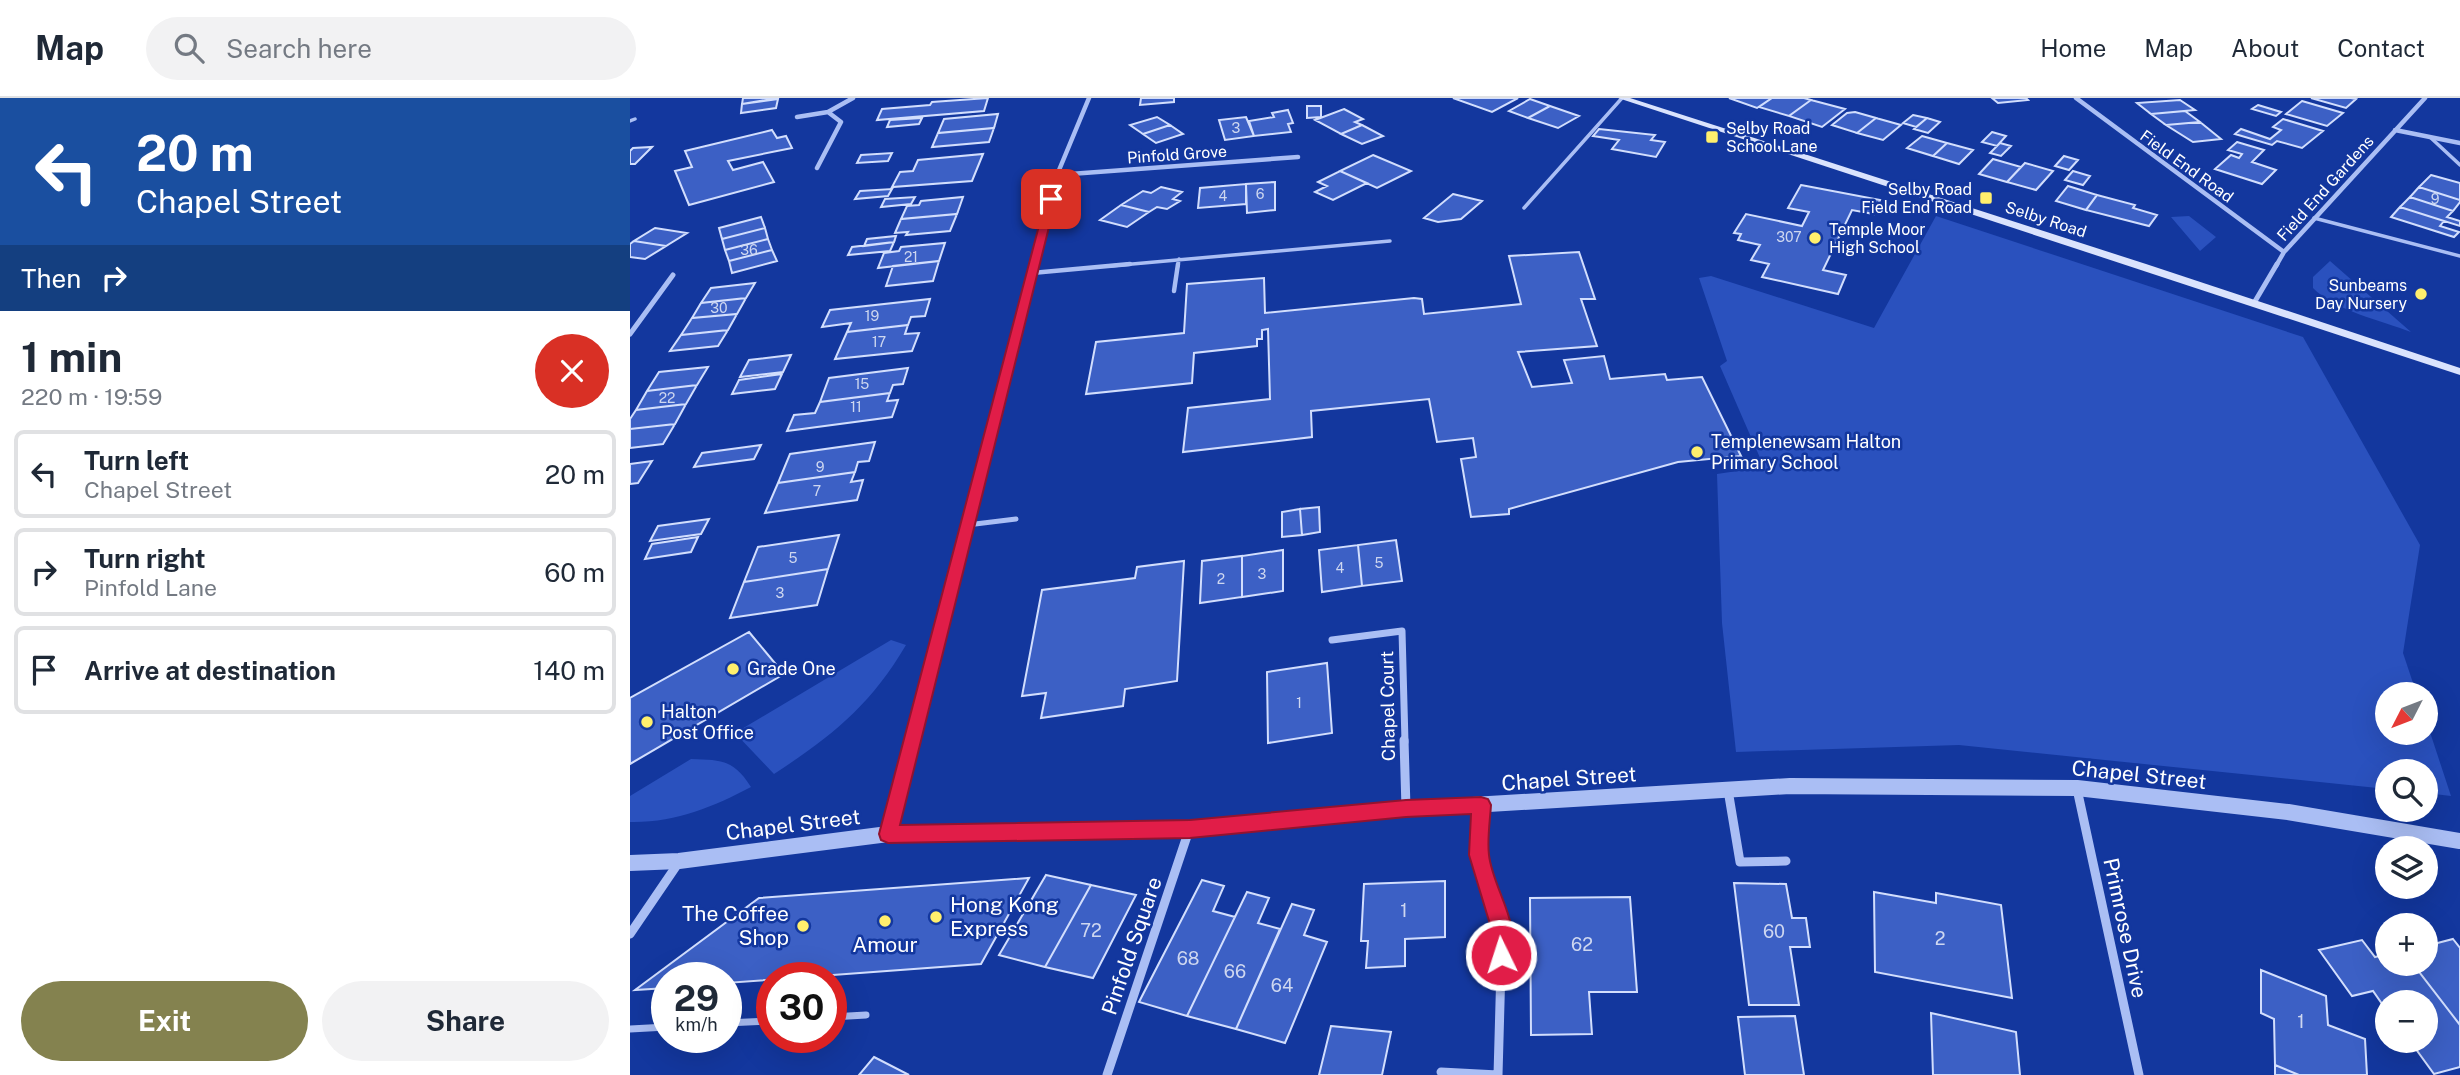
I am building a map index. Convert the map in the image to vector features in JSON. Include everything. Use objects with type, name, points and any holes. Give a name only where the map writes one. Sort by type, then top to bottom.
[{"type":"main road","name":"Selby Road","points":[[1622,98],[2460,372]]},
{"type":"street","points":[[797,117],[828,112],[853,98]]},
{"type":"street","points":[[888,834],[1058,175],[1089,98]]},
{"type":"street","name":"Field End Road","points":[[2076,98],[2284,252]]},
{"type":"street","name":"Field End Gardens","points":[[2253,303],[2284,252],[2425,98]]},
{"type":"street","points":[[817,168],[841,122],[828,112]]},
{"type":"street","points":[[2395,130],[2460,143]]},
{"type":"street","name":"Pinfold Grove","points":[[1058,175],[1298,157]]},
{"type":"street","points":[[630,334],[673,275]]},
{"type":"street","name":"Chapel Court","points":[[1332,640],[1402,631],[1406,809]]},
{"type":"street","name":"Chapel Street","points":[[630,863],[680,861],[888,834],[1190,829],[1406,809],[1790,786],[2077,788],[2288,812],[2460,841]]},
{"type":"street","name":"Primrose Drive","points":[[2077,788],[2139,1075]]},
{"type":"street","points":[[1728,789],[1740,862],[1786,861]]},
{"type":"street","points":[[1441,1072],[1498,1075],[1502,931],[1479,855],[1481,805]]},
{"type":"street","name":"Pinfold Square","points":[[1107,1075],[1190,829]]},
{"type":"street","points":[[630,934],[680,861]]},
{"type":"lane","points":[[1524,208],[1622,98]]},
{"type":"lane","points":[[2431,138],[2460,165]]},
{"type":"lane","points":[[2314,218],[2460,256]]},
{"type":"lane","points":[[1032,273],[1390,241]]},
{"type":"lane","points":[[1174,291],[1179,258]]},
{"type":"lane","points":[[967,525],[1016,519]]},
{"type":"lane","points":[[847,1017],[866,1016]]},
{"type":"lane","points":[[630,1029],[651,1028]]},
{"type":"shaded area","points":[[1936,216],[2303,337],[2420,545],[2403,653],[2413,682],[2375,682],[2375,746],[2435,746],[2451,796],[2438,794],[2438,759],[2375,759],[2375,788],[1959,745],[1736,752],[1722,623],[1717,474],[1764,467],[1720,366],[1727,361],[1699,278],[1711,276],[1874,328]]},
{"type":"shaded area","points":[[2189,216],[2216,237],[2200,251],[2171,217]]},
{"type":"shaded area","points":[[2330,261],[2411,332],[2346,309],[2322,296],[2313,288],[2313,277]]},
{"type":"shaded area","points":[[891,640],[906,645],[864,703],[832,733],[774,774],[735,733]]},
{"type":"shaded area","points":[[691,759],[726,763],[739,771],[751,787],[678,817],[630,822],[630,796]]},
{"type":"building","points":[[743,98],[778,98],[742,104]]},
{"type":"building","points":[[988,98],[984,111],[877,120],[882,109]]},
{"type":"building","points":[[1141,98],[1174,98],[1174,102],[1140,105]]},
{"type":"building","points":[[1453,98],[1518,98],[1492,112]]},
{"type":"building","points":[[1729,98],[1772,98],[1757,108]]},
{"type":"building","points":[[1772,98],[1811,100],[1789,116],[1759,107]]},
{"type":"building","points":[[1992,98],[2026,98],[2028,100],[1998,103]]},
{"type":"building","points":[[2311,98],[2351,98],[2356,99],[2346,108]]},
{"type":"building","points":[[778,99],[776,108],[741,113],[742,104]]},
{"type":"building","points":[[1530,99],[1550,106],[1528,118],[1509,111]]},
{"type":"building","points":[[1811,100],[1845,109],[1822,127],[1789,116]]},
{"type":"building","points":[[2180,100],[2195,110],[2151,114],[2137,103]]},
{"type":"building","points":[[2302,101],[2343,113],[2327,126],[2286,114]]},
{"type":"building","points":[[2258,105],[2281,112],[2276,116],[2252,109]]},
{"type":"building","points":[[1307,106],[1321,106],[1321,117],[1307,118]]},
{"type":"building","points":[[1550,106],[1579,116],[1558,128],[1528,118]]},
{"type":"building","points":[[1344,109],[1363,119],[1355,122],[1362,125],[1341,134],[1315,120]]},
{"type":"building","points":[[1288,110],[1293,123],[1288,124],[1291,132],[1254,136],[1249,121],[1274,117],[1272,113]]},
{"type":"building","points":[[2185,111],[2200,122],[2166,125],[2151,114]]},
{"type":"building","points":[[1855,112],[1876,118],[1857,133],[1832,125],[1847,113]]},
{"type":"building","points":[[998,114],[994,128],[938,133],[944,119]]},
{"type":"building","points":[[1913,115],[1927,118],[1916,127],[1903,123]]},
{"type":"building","points":[[1157,117],[1170,125],[1143,134],[1130,125]]},
{"type":"building","points":[[1246,117],[1254,136],[1225,140],[1219,120]]},
{"type":"building","points":[[922,118],[919,124],[887,127],[890,120]]},
{"type":"building","points":[[1876,118],[1901,125],[1883,140],[1857,133]]},
{"type":"building","points":[[1927,118],[1940,122],[1928,133],[1914,129]]},
{"type":"building","points":[[2283,119],[2323,131],[2302,148],[2277,141],[2272,145],[2235,134],[2241,129],[2270,139],[2281,130],[2273,127]]},
{"type":"building","points":[[2200,122],[2221,139],[2193,142],[2166,125]]},
{"type":"building","points":[[1170,125],[1183,134],[1156,143],[1143,134]]},
{"type":"building","points":[[1362,125],[1383,136],[1362,144],[1341,134]]},
{"type":"building","points":[[994,128],[989,142],[932,147],[938,133]]},
{"type":"building","points":[[1599,129],[1655,135],[1651,140],[1665,142],[1656,157],[1612,149],[1619,140],[1593,136]]},
{"type":"building","points":[[772,130],[777,138],[786,136],[792,148],[728,161],[733,170],[763,162],[774,182],[689,205],[675,171],[692,167],[685,151]]},
{"type":"building","points":[[1992,132],[2006,136],[1997,146],[1982,142]]},
{"type":"building","points":[[1922,136],[1947,143],[1933,156],[1907,148]]},
{"type":"building","points":[[2237,142],[2264,150],[2252,162],[2276,170],[2262,184],[2215,169],[2231,155],[2239,158],[2242,154],[2228,150]]},
{"type":"building","points":[[1947,143],[1973,150],[1959,164],[1933,156]]},
{"type":"building","points":[[2000,143],[2011,146],[2001,156],[1990,153]]},
{"type":"building","points":[[652,147],[635,164],[630,164],[630,151],[633,148]]},
{"type":"building","points":[[892,153],[888,161],[857,163],[861,155]]},
{"type":"building","points":[[983,154],[972,181],[892,187],[900,172],[913,171],[918,160]]},
{"type":"building","points":[[1373,155],[1411,171],[1377,188],[1340,171]]},
{"type":"building","points":[[2064,156],[2078,160],[2069,170],[2055,166]]},
{"type":"building","points":[[1993,159],[2021,167],[2007,182],[1979,174]]},
{"type":"building","points":[[2025,163],[2053,171],[2036,190],[2007,182]]},
{"type":"building","points":[[1340,171],[1367,183],[1333,200],[1315,192],[1327,186],[1318,182]]},
{"type":"building","points":[[2073,171],[2090,176],[2083,185],[2065,180]]},
{"type":"building","points":[[2431,175],[2460,183],[2460,200],[2419,187]]},
{"type":"building","points":[[1275,182],[1275,210],[1247,213],[1246,184]]},
{"type":"building","points":[[1246,184],[1246,204],[1198,208],[1200,188]]},
{"type":"building","points":[[1801,185],[1880,200],[1874,214],[1852,210],[1823,270],[1846,275],[1838,294],[1762,277],[1769,264],[1751,260],[1760,245],[1738,240],[1741,234],[1734,233],[1746,214],[1802,226],[1809,212],[1788,208]]},
{"type":"building","points":[[2068,186],[2097,195],[2086,210],[2056,201]]},
{"type":"building","points":[[1161,187],[1182,192],[1173,199],[1180,201],[1167,209],[1157,207],[1149,212],[1121,205],[1143,191],[1151,193]]},
{"type":"building","points":[[2419,187],[2460,202],[2453,211],[2410,197]]},
{"type":"building","points":[[892,189],[888,196],[855,199],[860,191]]},
{"type":"building","points":[[1453,194],[1482,201],[1461,219],[1438,222],[1424,218]]},
{"type":"building","points":[[2097,195],[2135,205],[2133,208],[2157,215],[2149,226],[2086,210]]},
{"type":"building","points":[[915,197],[911,204],[881,207],[885,199]]},
{"type":"building","points":[[963,197],[957,214],[901,219],[907,206],[919,205],[921,201]]},
{"type":"building","points":[[2410,197],[2453,211],[2447,217],[2460,221],[2460,226],[2400,207]]},
{"type":"building","points":[[1121,205],[1149,212],[1127,227],[1100,220]]},
{"type":"building","points":[[2400,207],[2444,221],[2440,226],[2459,232],[2454,237],[2391,217]]},
{"type":"building","points":[[957,214],[950,231],[906,235],[908,232],[895,233],[901,219]]},
{"type":"building","points":[[761,217],[765,228],[722,239],[719,228]]},
{"type":"building","points":[[655,228],[687,233],[666,246],[634,241]]},
{"type":"building","points":[[765,228],[768,239],[725,250],[722,239]]},
{"type":"building","points":[[896,236],[894,242],[864,246],[867,239]]},
{"type":"building","points":[[768,239],[772,250],[729,261],[725,250]]},
{"type":"building","points":[[634,241],[666,246],[645,259],[630,257],[630,244]]},
{"type":"building","points":[[894,242],[890,251],[848,255],[852,247]]},
{"type":"building","points":[[945,243],[939,261],[878,268],[884,253],[899,251],[901,247]]},
{"type":"building","points":[[772,250],[777,261],[732,273],[729,261]]},
{"type":"building","points":[[1579,252],[1595,299],[1581,299],[1597,346],[1518,352],[1532,387],[1572,383],[1564,360],[1604,356],[1610,379],[1665,374],[1667,380],[1702,377],[1741,456],[1678,462],[1509,509],[1509,514],[1471,517],[1461,459],[1476,457],[1473,438],[1437,442],[1429,399],[1311,411],[1312,437],[1183,452],[1188,408],[1270,399],[1268,329],[1262,330],[1262,339],[1257,339],[1257,346],[1194,353],[1192,383],[1086,394],[1096,342],[1184,333],[1187,284],[1264,278],[1265,313],[1414,298],[1422,299],[1424,314],[1521,304],[1509,256]]},
{"type":"building","points":[[939,261],[933,281],[886,286],[893,266]]},
{"type":"building","points":[[755,283],[746,298],[701,303],[711,288]]},
{"type":"building","points":[[746,298],[737,314],[692,318],[701,303]]},
{"type":"building","points":[[930,299],[925,316],[911,317],[908,325],[847,332],[851,323],[822,327],[830,310]]},
{"type":"building","points":[[737,314],[728,330],[681,335],[692,318]]},
{"type":"building","points":[[908,325],[905,334],[919,333],[912,351],[835,359],[847,332]]},
{"type":"building","points":[[728,330],[718,346],[670,351],[681,335]]},
{"type":"building","points":[[791,355],[783,372],[740,377],[749,360]]},
{"type":"building","points":[[708,367],[697,385],[647,391],[659,372]]},
{"type":"building","points":[[908,368],[903,384],[893,385],[890,393],[820,402],[829,378]]},
{"type":"building","points":[[782,374],[775,389],[732,394],[739,380]]},
{"type":"building","points":[[697,385],[686,404],[636,410],[647,391]]},
{"type":"building","points":[[890,393],[887,401],[898,400],[892,417],[787,431],[794,415],[815,413],[820,402]]},
{"type":"building","points":[[686,404],[675,424],[630,429],[630,419],[636,410]]},
{"type":"building","points":[[675,424],[663,444],[630,448],[630,429]]},
{"type":"building","points":[[875,442],[869,461],[858,462],[855,472],[778,483],[790,454]]},
{"type":"building","points":[[761,445],[754,459],[694,467],[702,453]]},
{"type":"building","points":[[652,461],[638,483],[630,484],[630,464]]},
{"type":"building","points":[[855,472],[851,482],[863,480],[857,500],[765,513],[778,483]]},
{"type":"building","points":[[1319,507],[1320,532],[1302,535],[1300,509]]},
{"type":"building","points":[[1300,509],[1302,535],[1282,537],[1282,512]]},
{"type":"building","points":[[709,519],[701,534],[650,541],[658,526]]},
{"type":"building","points":[[839,535],[828,569],[744,582],[758,547]]},
{"type":"building","points":[[698,537],[691,552],[645,559],[652,544]]},
{"type":"building","points":[[1396,540],[1402,581],[1362,586],[1358,545]]},
{"type":"building","points":[[1358,545],[1362,586],[1322,592],[1319,550]]},
{"type":"building","points":[[1283,550],[1283,591],[1242,597],[1242,556]]},
{"type":"building","points":[[1242,556],[1242,597],[1200,603],[1202,561]]},
{"type":"building","points":[[1184,561],[1177,681],[1125,689],[1123,706],[1041,718],[1046,693],[1022,696],[1042,590],[1135,578],[1137,567]]},
{"type":"building","points":[[828,569],[817,605],[730,618],[744,582]]},
{"type":"building","points":[[749,632],[784,674],[630,764],[630,698]]},
{"type":"building","points":[[1327,663],[1332,733],[1268,743],[1267,672]]},
{"type":"building","points":[[1046,875],[1091,885],[1045,967],[999,955]]},
{"type":"building","points":[[1029,878],[981,964],[847,974],[847,962],[756,962],[756,981],[742,982],[742,962],[673,962],[759,898]]},
{"type":"building","points":[[1202,880],[1224,886],[1213,911],[1235,917],[1187,1016],[1139,1002]]},
{"type":"building","points":[[1445,881],[1445,937],[1405,939],[1405,966],[1366,968],[1368,941],[1361,941],[1364,884]]},
{"type":"building","points":[[1734,883],[1786,884],[1792,918],[1806,918],[1810,947],[1790,947],[1799,1005],[1749,1005]]},
{"type":"building","points":[[1091,885],[1136,895],[1093,978],[1045,967]]},
{"type":"building","points":[[1247,892],[1269,898],[1258,923],[1280,929],[1236,1029],[1187,1016]]},
{"type":"building","points":[[1874,892],[1936,903],[1936,893],[2001,905],[2012,998],[1875,972]]},
{"type":"building","points":[[1630,897],[1637,992],[1589,992],[1592,1034],[1531,1035],[1530,898]]},
{"type":"building","points":[[1292,904],[1314,910],[1304,935],[1327,942],[1285,1043],[1236,1029]]},
{"type":"building","points":[[2453,939],[2460,948],[2460,1025],[2438,996],[2438,990],[2433,990],[2422,976],[2438,976],[2438,943]]},
{"type":"building","points":[[2362,940],[2375,957],[2375,976],[2422,976],[2433,990],[2375,990],[2375,994],[2373,991],[2352,996],[2319,950]]},
{"type":"building","points":[[2261,970],[2326,996],[2328,1025],[2365,1039],[2367,1075],[2299,1075],[2275,1065],[2274,1019],[2261,1013]]},
{"type":"building","points":[[651,978],[651,989],[635,990]]},
{"type":"building","points":[[2438,996],[2460,1025],[2460,1067],[2434,1074],[2419,1053],[2438,1053]]},
{"type":"building","points":[[1931,1013],[2016,1032],[2020,1075],[1933,1075]]},
{"type":"building","points":[[1795,1016],[1804,1075],[1745,1075],[1738,1017]]},
{"type":"building","points":[[1331,1026],[1391,1032],[1382,1075],[1319,1075]]},
{"type":"building","points":[[874,1057],[909,1075],[859,1075]]},
{"type":"building","points":[[2275,1065],[2299,1075],[2275,1075]]},
{"type":"place","name":"Selby Road School Lane","points":[[1712,137]]},
{"type":"place","name":"Selby Road Field End Road","points":[[1986,198]]},
{"type":"place","name":"Temple Moor High School","points":[[1815,238]]},
{"type":"place","name":"Sunbeams Day Nursery","points":[[2421,294]]},
{"type":"place","name":"Templenewsam Halton Primary School","points":[[1697,452]]},
{"type":"place","name":"Grade One","points":[[733,669]]},
{"type":"place","name":"Halton Post Office","points":[[647,722]]},
{"type":"place","name":"Hong Kong Express","points":[[936,917]]},
{"type":"place","name":"Amour","points":[[885,921]]},
{"type":"place","name":"The Coffee Shop","points":[[803,926]]},
{"type":"route","points":[[1051,199],[888,834],[1190,829],[1406,809],[1481,805],[1479,855],[1502,931],[1501,955]]}]
